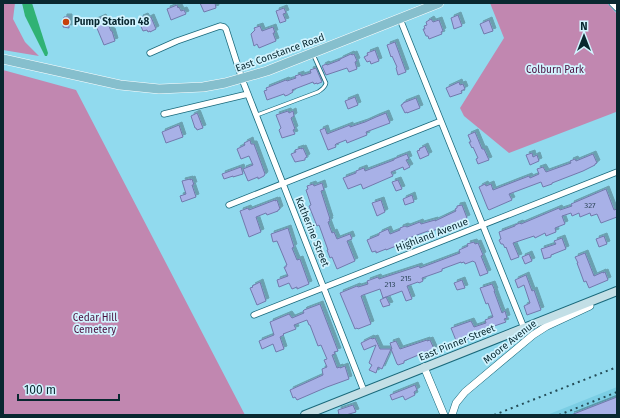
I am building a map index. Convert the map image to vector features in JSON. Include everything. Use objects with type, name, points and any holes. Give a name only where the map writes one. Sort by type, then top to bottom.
[{"type":"main road","name":"East Constance Road","points":[[3,59],[120,85],[141,88],[203,87],[242,79],[266,71],[439,3]]},
{"type":"main road","name":"East Pinner Street","points":[[305,415],[617,292]]},
{"type":"street","points":[[612,3],[617,8]]},
{"type":"street","points":[[400,19],[524,328]]},
{"type":"street","name":"Katherine Street","points":[[150,53],[194,34],[220,26],[226,29],[230,37],[242,79],[364,391]]},
{"type":"street","points":[[164,114],[248,94]]},
{"type":"street","points":[[229,205],[441,121]]},
{"type":"street","name":"Highland Avenue","points":[[254,315],[617,172]]},
{"type":"street","name":"Moore Avenue","points":[[452,415],[456,403],[465,392],[533,335],[547,326],[617,292]]},
{"type":"street","points":[[424,367],[444,415]]},
{"type":"lane","points":[[257,115],[318,92],[326,86],[313,53]]},
{"type":"shaded area","points":[[22,3],[32,3],[48,53],[47,56],[45,56],[25,16]]},
{"type":"shaded area","points":[[617,387],[617,415],[547,415]]},
{"type":"green space","points":[[3,3],[15,3],[13,19],[25,42],[39,56],[3,50]]},
{"type":"green space","name":"Colburn Park","points":[[490,3],[607,3],[617,14],[616,112],[509,153],[464,116],[460,108],[504,38]]},
{"type":"green space","name":"Cedar Hill Cemetery","points":[[3,70],[76,90],[245,415],[3,415]]},
{"type":"building","points":[[200,3],[215,3],[216,8],[204,12]]},
{"type":"building","points":[[177,5],[181,11],[184,10],[186,14],[171,20],[167,9]]},
{"type":"building","points":[[284,8],[286,13],[283,14],[286,21],[280,23],[276,11]]},
{"type":"building","points":[[458,15],[462,26],[454,29],[451,18]]},
{"type":"building","points":[[145,16],[147,19],[151,17],[156,29],[150,32],[147,30],[143,31],[139,22],[141,21],[140,18]]},
{"type":"building","name":"Pump Station 48","points":[[64,17],[69,17],[69,28],[63,27]]},
{"type":"building","points":[[103,17],[106,25],[108,24],[112,31],[115,41],[104,45],[94,21]]},
{"type":"building","points":[[431,19],[433,22],[439,20],[443,31],[441,32],[442,34],[429,39],[423,29],[425,29],[424,26],[427,25],[426,22]]},
{"type":"building","points":[[489,20],[493,31],[484,34],[480,24]]},
{"type":"building","points":[[260,26],[262,31],[273,27],[275,33],[273,33],[276,41],[259,48],[257,44],[254,46],[251,34],[255,30],[254,28]]},
{"type":"building","points":[[395,42],[406,72],[398,75],[397,67],[392,56],[391,57],[387,45]]},
{"type":"building","points":[[375,50],[379,61],[371,64],[370,61],[367,62],[364,57],[368,55],[367,53]]},
{"type":"building","points":[[354,54],[357,61],[355,62],[357,69],[349,72],[347,68],[326,75],[322,66],[340,60]]},
{"type":"building","points":[[316,68],[322,82],[314,84],[313,82],[292,90],[293,92],[288,95],[285,96],[284,94],[267,100],[264,91],[267,90],[266,88],[286,80],[296,78],[295,76],[301,74],[301,76],[311,73],[310,70]]},
{"type":"building","points":[[459,82],[460,85],[463,84],[465,89],[461,91],[462,93],[450,97],[446,88]]},
{"type":"building","points":[[355,97],[358,105],[348,109],[345,101]]},
{"type":"building","points":[[416,98],[420,108],[405,113],[401,105]]},
{"type":"building","points":[[288,111],[289,113],[293,111],[294,116],[291,118],[295,129],[293,130],[295,134],[282,138],[279,130],[281,128],[276,115]]},
{"type":"building","points":[[197,113],[203,128],[197,130],[191,116]]},
{"type":"building","points":[[386,113],[390,123],[366,132],[367,135],[347,143],[346,140],[336,144],[336,147],[328,150],[320,130],[325,128],[327,134],[350,125],[350,127],[365,122]]},
{"type":"building","points":[[179,125],[183,137],[166,143],[162,132]]},
{"type":"building","points":[[475,132],[482,149],[484,149],[489,160],[478,164],[476,159],[478,158],[469,142],[471,142],[468,135]]},
{"type":"building","points":[[250,140],[251,144],[254,144],[265,174],[258,179],[258,177],[248,181],[243,169],[253,165],[249,156],[241,159],[237,149],[245,145],[244,143]]},
{"type":"building","points":[[425,146],[429,155],[420,159],[417,151]]},
{"type":"building","points":[[303,148],[307,157],[305,160],[295,162],[291,154],[296,152],[295,150]]},
{"type":"building","points":[[532,153],[533,157],[537,155],[539,161],[530,165],[526,155]]},
{"type":"building","points":[[407,154],[409,159],[406,160],[410,167],[404,170],[403,167],[391,172],[393,176],[363,189],[361,184],[348,189],[343,178],[364,168],[365,171]]},
{"type":"building","points":[[593,154],[597,163],[595,165],[552,184],[543,187],[541,182],[509,194],[512,200],[489,210],[479,187],[485,184],[486,186],[491,184],[493,190],[529,176],[530,178],[539,174],[537,169],[543,167],[546,172],[571,163],[570,161],[575,159],[576,161]]},
{"type":"building","points":[[241,167],[243,174],[224,179],[222,174]]},
{"type":"building","points":[[192,179],[194,185],[192,185],[196,197],[182,202],[180,196],[186,194],[182,181]]},
{"type":"building","points":[[398,180],[402,189],[396,191],[392,182]]},
{"type":"building","points":[[322,183],[324,190],[321,191],[330,219],[328,222],[332,233],[334,232],[337,239],[350,234],[352,239],[347,241],[355,261],[337,269],[332,257],[330,258],[319,225],[317,226],[309,206],[311,205],[306,190],[308,189],[307,186],[313,184],[314,186]]},
{"type":"building","points":[[606,189],[614,210],[617,209],[617,217],[601,223],[597,214],[591,216],[590,213],[580,217],[579,213],[572,216],[571,213],[562,216],[565,224],[555,228],[556,232],[546,236],[545,233],[535,238],[534,236],[513,243],[519,257],[511,260],[506,247],[505,248],[499,240],[501,239],[499,232],[559,208],[560,210],[572,206],[571,204]]},
{"type":"building","points":[[412,195],[414,202],[405,205],[403,199]]},
{"type":"building","points":[[277,200],[280,209],[267,215],[266,213],[256,217],[261,232],[249,237],[240,211],[248,208],[249,210]]},
{"type":"building","points":[[381,200],[385,212],[377,216],[372,203]]},
{"type":"building","points":[[462,205],[467,218],[406,239],[407,240],[386,250],[376,253],[376,251],[372,252],[367,240],[379,235],[379,233],[388,229],[390,234],[405,226],[407,227],[420,222],[421,224],[435,221],[456,211],[455,209],[457,206]]},
{"type":"building","points":[[288,228],[294,247],[292,248],[297,260],[300,259],[309,284],[297,289],[297,287],[292,289],[289,283],[279,287],[277,280],[288,276],[284,267],[287,265],[277,241],[273,242],[271,234]]},
{"type":"building","points":[[604,236],[607,244],[599,247],[596,239]]},
{"type":"building","points":[[562,238],[566,249],[544,259],[541,249],[556,244],[554,241]]},
{"type":"building","points":[[474,242],[475,244],[478,243],[483,255],[481,256],[488,273],[480,276],[475,262],[473,261],[465,264],[464,262],[461,262],[422,278],[423,281],[419,283],[418,282],[407,286],[412,299],[406,301],[402,291],[383,298],[380,289],[361,296],[371,324],[355,329],[340,293],[357,286],[368,284],[367,281],[378,277],[379,279],[419,266],[420,268],[460,253],[459,250],[468,246],[467,244]]},
{"type":"building","points":[[585,253],[594,276],[605,272],[608,280],[589,288],[586,281],[584,282],[575,257]]},
{"type":"building","points":[[529,254],[532,261],[525,264],[522,257]]},
{"type":"building","points":[[526,275],[532,291],[534,290],[541,310],[527,315],[524,306],[530,303],[524,285],[518,288],[515,280]]},
{"type":"building","points":[[462,280],[465,288],[457,290],[454,283]]},
{"type":"building","points":[[260,282],[266,301],[257,305],[250,288]]},
{"type":"building","points":[[492,284],[502,313],[505,311],[507,318],[504,319],[506,322],[480,331],[481,334],[457,343],[451,328],[471,321],[474,327],[486,323],[485,320],[493,317],[480,288]]},
{"type":"building","points":[[386,297],[390,305],[383,307],[380,300]]},
{"type":"building","points":[[320,304],[338,351],[334,352],[335,354],[332,355],[337,368],[345,366],[349,379],[297,400],[295,397],[293,398],[290,390],[323,375],[322,369],[327,367],[324,360],[327,359],[321,345],[318,346],[307,320],[294,325],[296,329],[283,334],[284,335],[280,337],[284,349],[276,352],[273,344],[262,349],[259,341],[274,335],[270,322],[289,314],[292,318],[304,313],[304,310]]},
{"type":"building","points":[[371,338],[375,338],[380,349],[391,349],[382,369],[378,367],[376,373],[369,370],[372,365],[369,363],[376,345],[364,350],[361,343]]},
{"type":"building","points":[[430,340],[435,351],[429,354],[428,351],[404,361],[404,363],[397,364],[390,343],[396,341],[400,349]]},
{"type":"building","points":[[415,385],[417,390],[414,392],[415,395],[405,400],[403,396],[392,400],[390,395]]},
{"type":"building","points":[[617,397],[617,415],[571,415]]},
{"type":"building","points":[[353,405],[356,412],[346,415],[339,415],[338,410]]},
{"type":"railway","points":[[494,415],[617,367]]},
{"type":"railway","points":[[559,415],[617,392]]},
{"type":"place","name":"Pump Station 48","points":[[66,22]]}]
